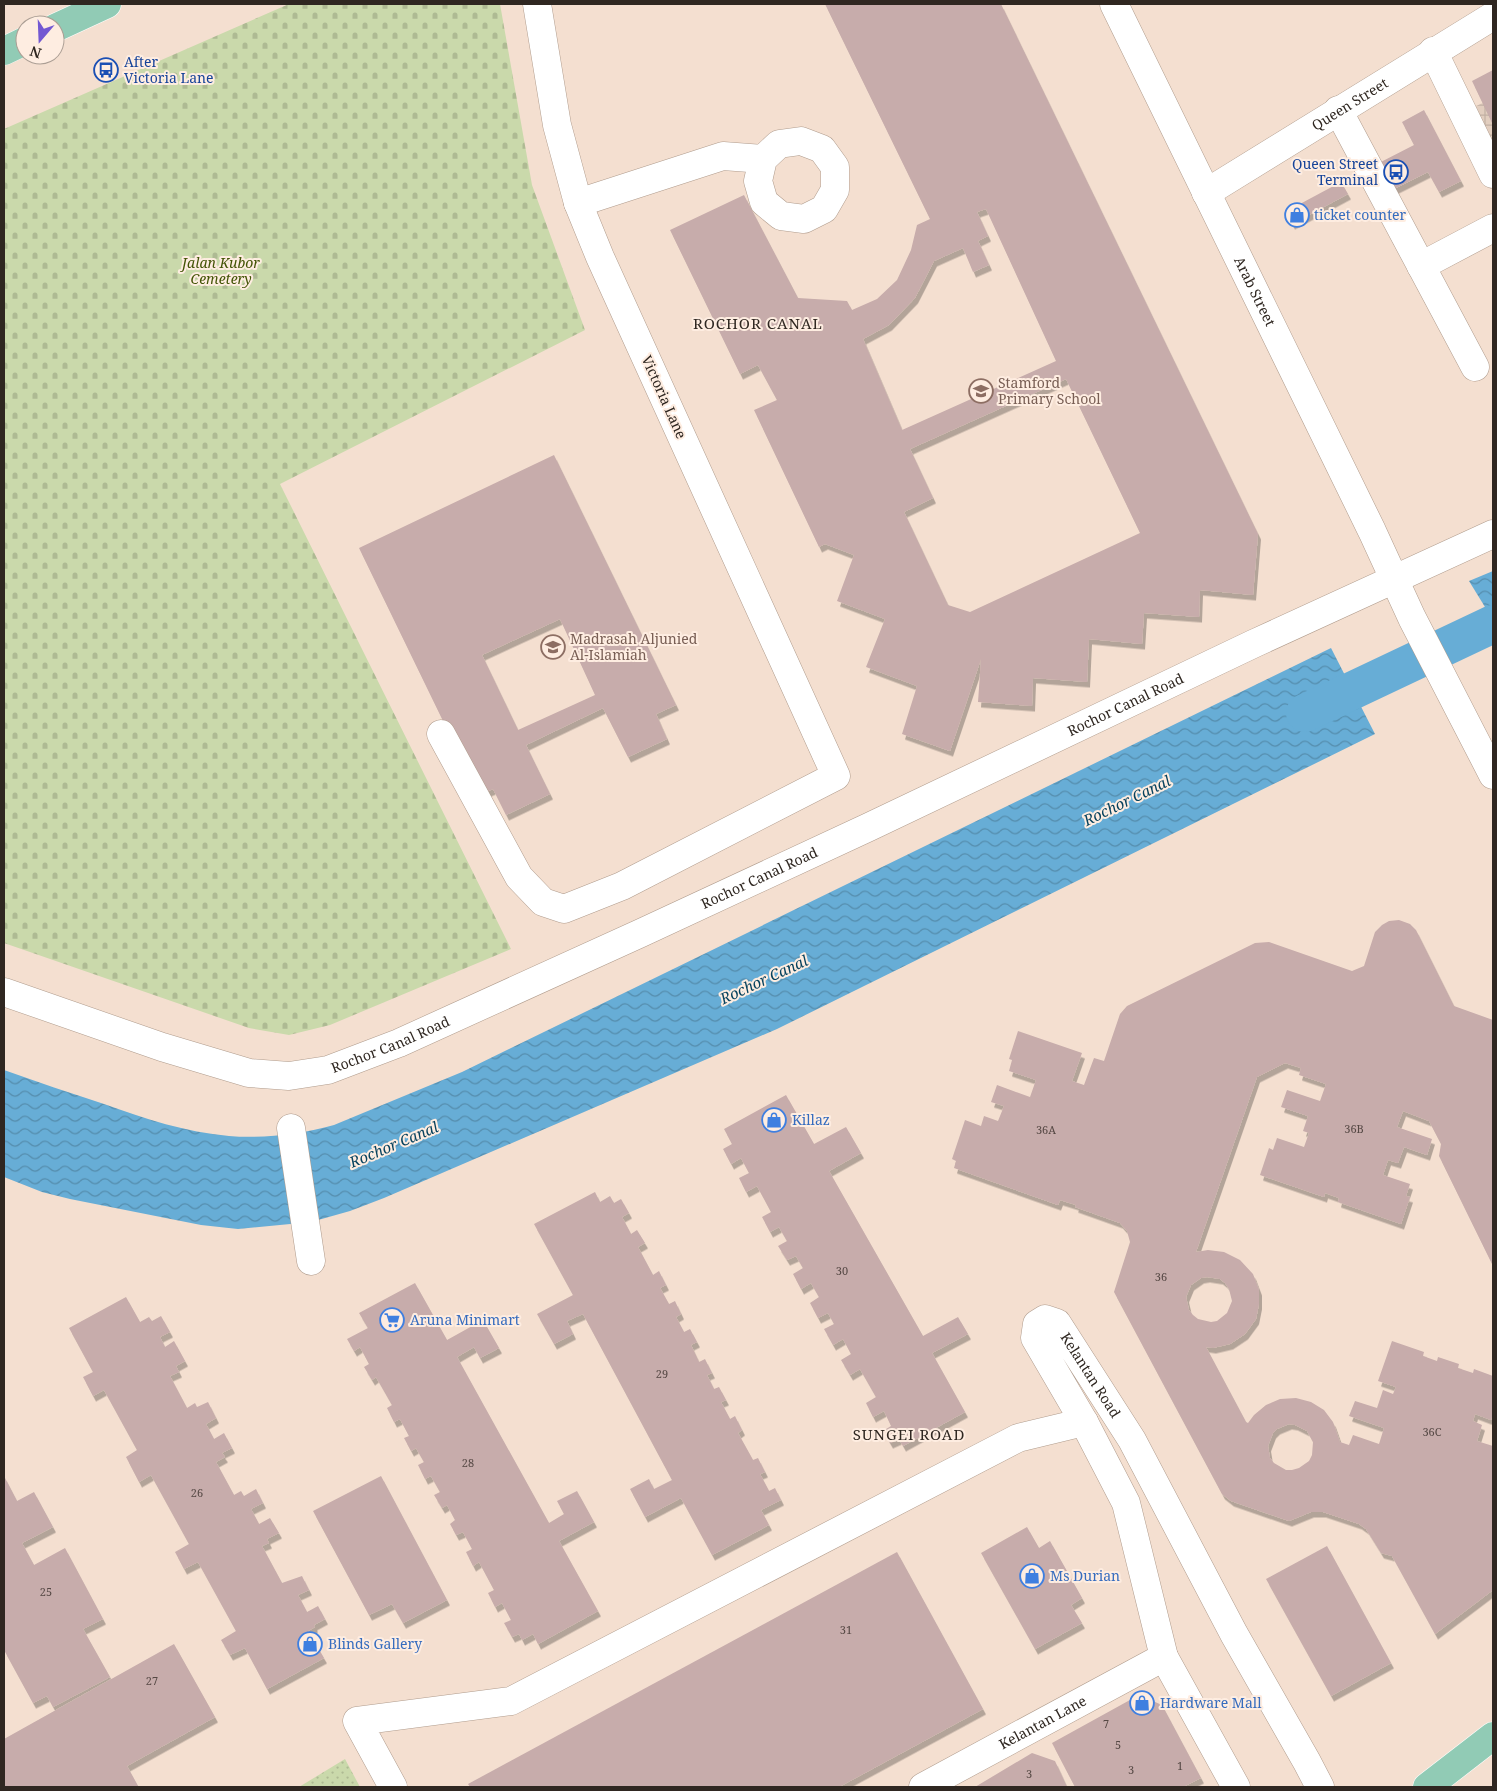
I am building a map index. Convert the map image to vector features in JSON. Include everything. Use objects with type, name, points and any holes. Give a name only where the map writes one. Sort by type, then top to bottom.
[{"type":"main road","points":[[65,23],[108,4]]},
{"type":"main road","points":[[1427,1787],[1493,1736]]},
{"type":"street","name":"Victoria Lane","points":[[441,734],[518,877],[543,902],[564,909],[622,886],[836,776],[600,257],[578,203],[557,125],[538,4]]},
{"type":"street","name":"Arab Street","points":[[1114,4],[1395,579],[1412,618],[1467,727],[1490,760]]},
{"type":"street","name":"Queen Street","points":[[1206,193],[1433,51],[1493,16]]},
{"type":"street","points":[[1433,51],[1493,174]]},
{"type":"street","points":[[1338,110],[1475,367]]},
{"type":"street","points":[[578,203],[722,156],[762,159]]},
{"type":"street","points":[[1421,266],[1493,228]]},
{"type":"street","name":"Rochor Canal Road","points":[[4,992],[162,1047],[249,1072],[289,1076],[328,1070],[399,1043],[641,933],[869,827],[1253,644],[1493,534]]},
{"type":"street","points":[[291,1133],[311,1261]]},
{"type":"street","name":"Kelantan Road","points":[[1236,1787],[1164,1657],[1126,1503],[1084,1422],[1035,1338],[1037,1324],[1045,1319],[1058,1323],[1132,1440],[1234,1634],[1320,1787]]},
{"type":"street","points":[[393,1787],[357,1721],[511,1701],[1018,1438],[1084,1422]]},
{"type":"street","points":[[1126,1503],[1145,1514],[1153,1511],[1160,1491]]},
{"type":"street","name":"Kelantan Lane","points":[[923,1787],[1164,1657]]},
{"type":"shaded area","points":[[1493,98],[1493,145],[1474,107]]},
{"type":"green space","name":"Jalan Kubor Cemetery","points":[[289,4],[500,4],[532,185],[585,330],[280,484],[511,949],[330,1025],[289,1035],[249,1028],[4,943],[4,129]]},
{"type":"green space","points":[[345,1759],[360,1787],[299,1787]]},
{"type":"water","points":[[1493,571],[1493,620],[1469,581]]},
{"type":"water","points":[[1331,648],[1375,734],[777,1029],[384,1198],[350,1211],[311,1222],[238,1229],[201,1225],[70,1199],[42,1192],[4,1177],[4,1070],[150,1120],[213,1134],[242,1137],[268,1136],[308,1131],[334,1125],[462,1072]]},
{"type":"building","points":[[825,4],[1001,4],[1258,534],[1253,595],[1200,590],[1199,617],[1144,613],[1142,644],[1089,639],[1087,682],[1033,678],[1032,706],[978,702],[981,659],[950,751],[902,734],[917,686],[866,667],[885,619],[837,601],[854,555],[825,544],[819,547],[754,410],[777,400],[758,365],[740,374],[670,230],[744,195],[798,298],[847,301],[852,310],[877,299],[897,280],[911,250],[917,225],[930,219]],"holes":[[[986,209],[1056,361],[902,430],[863,339],[889,325],[915,298],[934,261],[963,248],[973,272],[989,265],[978,241],[988,236],[977,212]],[[1066,379],[1140,533],[970,612],[948,605],[904,512],[933,498],[910,449]]]},
{"type":"building","points":[[1493,70],[1493,125],[1472,81]]},
{"type":"building","points":[[1424,110],[1461,181],[1439,192],[1428,172],[1390,191],[1377,164],[1414,145],[1402,122]]},
{"type":"building","points":[[1341,182],[1348,194],[1292,224],[1285,212]]},
{"type":"building","points":[[554,455],[676,705],[656,714],[667,739],[628,757],[603,708],[526,745],[550,794],[506,815],[493,789],[479,795],[359,548]],"holes":[[[560,619],[595,695],[518,730],[482,655]]]},
{"type":"building","points":[[1399,920],[1410,924],[1416,930],[1454,1006],[1493,1020],[1493,1266],[1439,1156],[1441,1144],[1429,1121],[1403,1111],[1397,1127],[1432,1139],[1427,1155],[1404,1147],[1398,1163],[1388,1160],[1383,1175],[1410,1184],[1406,1196],[1410,1197],[1401,1224],[1338,1202],[1339,1198],[1325,1193],[1324,1197],[1260,1175],[1269,1148],[1273,1150],[1277,1138],[1304,1147],[1309,1133],[1303,1131],[1308,1116],[1281,1107],[1287,1090],[1320,1101],[1326,1084],[1299,1075],[1301,1068],[1285,1063],[1257,1077],[1196,1252],[1208,1250],[1224,1252],[1240,1260],[1253,1274],[1259,1290],[1256,1319],[1245,1334],[1230,1344],[1213,1348],[1206,1347],[1248,1423],[1266,1405],[1280,1399],[1296,1398],[1311,1402],[1324,1410],[1333,1422],[1340,1442],[1349,1445],[1353,1435],[1379,1444],[1384,1428],[1349,1416],[1355,1401],[1377,1408],[1383,1390],[1393,1394],[1396,1387],[1378,1381],[1392,1341],[1424,1352],[1423,1356],[1437,1361],[1438,1357],[1459,1364],[1458,1368],[1473,1373],[1474,1369],[1493,1376],[1493,1414],[1491,1420],[1475,1414],[1473,1421],[1482,1425],[1477,1441],[1493,1446],[1493,1590],[1435,1634],[1392,1556],[1381,1553],[1366,1529],[1359,1524],[1323,1512],[1311,1512],[1289,1521],[1231,1501],[1222,1494],[1114,1292],[1130,1242],[1127,1231],[1120,1223],[1075,1207],[1076,1205],[1060,1200],[1058,1205],[954,1168],[956,1161],[952,1159],[965,1120],[981,1126],[984,1116],[998,1121],[1004,1106],[991,1102],[997,1085],[1030,1097],[1036,1080],[1009,1071],[1012,1060],[1009,1059],[1018,1031],[1082,1053],[1072,1081],[1084,1085],[1094,1058],[1104,1061],[1120,1014],[1127,1006],[1255,943],[1269,942],[1352,971],[1364,966],[1375,932],[1389,921]],"holes":[[[1201,1278],[1220,1279],[1225,1283],[1229,1289],[1232,1301],[1227,1313],[1217,1321],[1211,1322],[1198,1319],[1193,1315],[1189,1310],[1186,1297],[1191,1285]],[[1289,1424],[1307,1431],[1313,1442],[1312,1455],[1309,1461],[1299,1468],[1292,1470],[1286,1470],[1274,1463],[1270,1458],[1268,1446],[1273,1433],[1277,1429]]]},
{"type":"building","points":[[786,1095],[814,1144],[846,1127],[861,1153],[829,1171],[923,1336],[958,1317],[968,1334],[932,1353],[965,1412],[903,1446],[899,1439],[890,1443],[883,1431],[891,1426],[884,1411],[873,1417],[866,1403],[876,1397],[860,1369],[850,1375],[841,1360],[851,1354],[843,1339],[833,1345],[824,1329],[834,1324],[828,1313],[818,1318],[810,1303],[819,1297],[811,1283],[801,1289],[793,1274],[803,1268],[796,1256],[787,1260],[778,1246],[787,1241],[779,1227],[770,1232],[762,1217],[771,1212],[757,1186],[746,1192],[739,1178],[749,1173],[741,1158],[731,1164],[723,1149],[732,1144],[724,1129]]},
{"type":"building","points":[[595,1192],[600,1202],[610,1196],[614,1203],[621,1199],[629,1213],[622,1217],[631,1234],[637,1230],[645,1243],[638,1247],[653,1275],[659,1271],[666,1285],[660,1288],[669,1304],[675,1301],[681,1314],[676,1317],[684,1332],[690,1329],[697,1342],[691,1345],[699,1362],[705,1359],[712,1373],[707,1375],[714,1389],[719,1387],[726,1400],[721,1402],[730,1419],[735,1416],[742,1430],[738,1433],[753,1460],[758,1458],[765,1472],[760,1474],[769,1491],[775,1488],[781,1500],[761,1510],[769,1525],[712,1555],[681,1498],[645,1517],[630,1489],[649,1479],[654,1489],[672,1480],[583,1314],[567,1321],[573,1334],[554,1344],[537,1314],[573,1295],[534,1224]]},
{"type":"building","points":[[415,1283],[447,1340],[483,1320],[499,1348],[480,1358],[474,1347],[457,1357],[549,1523],[564,1514],[557,1501],[577,1491],[594,1522],[559,1541],[598,1611],[538,1644],[533,1634],[522,1640],[519,1634],[512,1637],[504,1623],[511,1620],[502,1603],[495,1607],[488,1593],[494,1590],[479,1562],[473,1566],[466,1552],[472,1549],[463,1532],[456,1535],[450,1524],[455,1520],[447,1505],[442,1508],[434,1495],[440,1492],[431,1476],[425,1479],[418,1465],[424,1462],[416,1448],[411,1451],[404,1438],[409,1436],[400,1419],[394,1422],[387,1408],[392,1405],[376,1377],[372,1380],[364,1367],[369,1364],[360,1347],[354,1351],[347,1339],[368,1328],[359,1313]]},
{"type":"building","points":[[126,1297],[140,1322],[149,1317],[152,1321],[161,1316],[170,1332],[160,1337],[165,1347],[174,1341],[185,1361],[176,1366],[179,1372],[170,1376],[187,1408],[195,1403],[197,1407],[208,1402],[216,1418],[206,1424],[214,1439],[224,1433],[232,1448],[222,1453],[225,1457],[216,1462],[234,1495],[241,1491],[244,1496],[256,1489],[263,1503],[251,1509],[259,1524],[270,1518],[279,1533],[267,1539],[269,1543],[262,1546],[282,1583],[302,1576],[309,1590],[298,1595],[307,1612],[318,1606],[325,1619],[308,1631],[324,1658],[267,1689],[245,1648],[230,1655],[221,1640],[236,1631],[198,1562],[184,1569],[175,1552],[189,1544],[151,1475],[139,1482],[126,1457],[137,1450],[104,1390],[93,1396],[83,1377],[93,1372],[69,1328]]},
{"type":"building","points":[[4,1476],[17,1501],[34,1492],[53,1527],[22,1543],[34,1565],[65,1548],[103,1619],[83,1629],[110,1677],[53,1707],[47,1696],[33,1703],[4,1650]]},
{"type":"building","points":[[381,1476],[447,1600],[403,1623],[392,1604],[369,1615],[313,1511]]},
{"type":"building","name":"Ms Durian","points":[[1027,1527],[1039,1548],[1050,1541],[1082,1598],[1071,1605],[1082,1623],[1035,1649],[981,1553]]},
{"type":"building","points":[[1327,1546],[1391,1663],[1331,1696],[1266,1579]]},
{"type":"building","points":[[897,1552],[983,1709],[839,1787],[470,1787],[468,1784]]},
{"type":"building","points":[[174,1644],[215,1717],[127,1766],[138,1786],[4,1787],[4,1739]]},
{"type":"building","points":[[1139,1695],[1162,1705],[1201,1778],[1183,1787],[1075,1787],[1052,1743]]},
{"type":"building","points":[[1032,1753],[1055,1761],[1067,1787],[975,1787]]},
{"type":"waterway","name":"Rochor Canal","points":[[1305,713],[1493,624]]},
{"type":"place","name":"After Victoria Lane","points":[[106,70]]},
{"type":"place","name":"Queen Street Terminal","points":[[1396,172]]},
{"type":"place","name":"ticket counter","points":[[1297,215]]},
{"type":"place","name":"Stamford Primary School","points":[[981,391]]},
{"type":"place","name":"Madrasah Aljunied Al-Islamiah","points":[[553,647]]},
{"type":"place","name":"Killaz","points":[[774,1120]]},
{"type":"place","name":"Aruna Minimart","points":[[392,1320]]},
{"type":"place","name":"Ms Durian","points":[[1032,1576]]},
{"type":"place","name":"Blinds Gallery","points":[[310,1644]]},
{"type":"place","name":"Hardware Mall","points":[[1142,1703]]},
{"type":"district","name":"ROCHOR CANAL","points":[[758,324]]},
{"type":"district","name":"SUNGEI ROAD","points":[[909,1435]]}]
